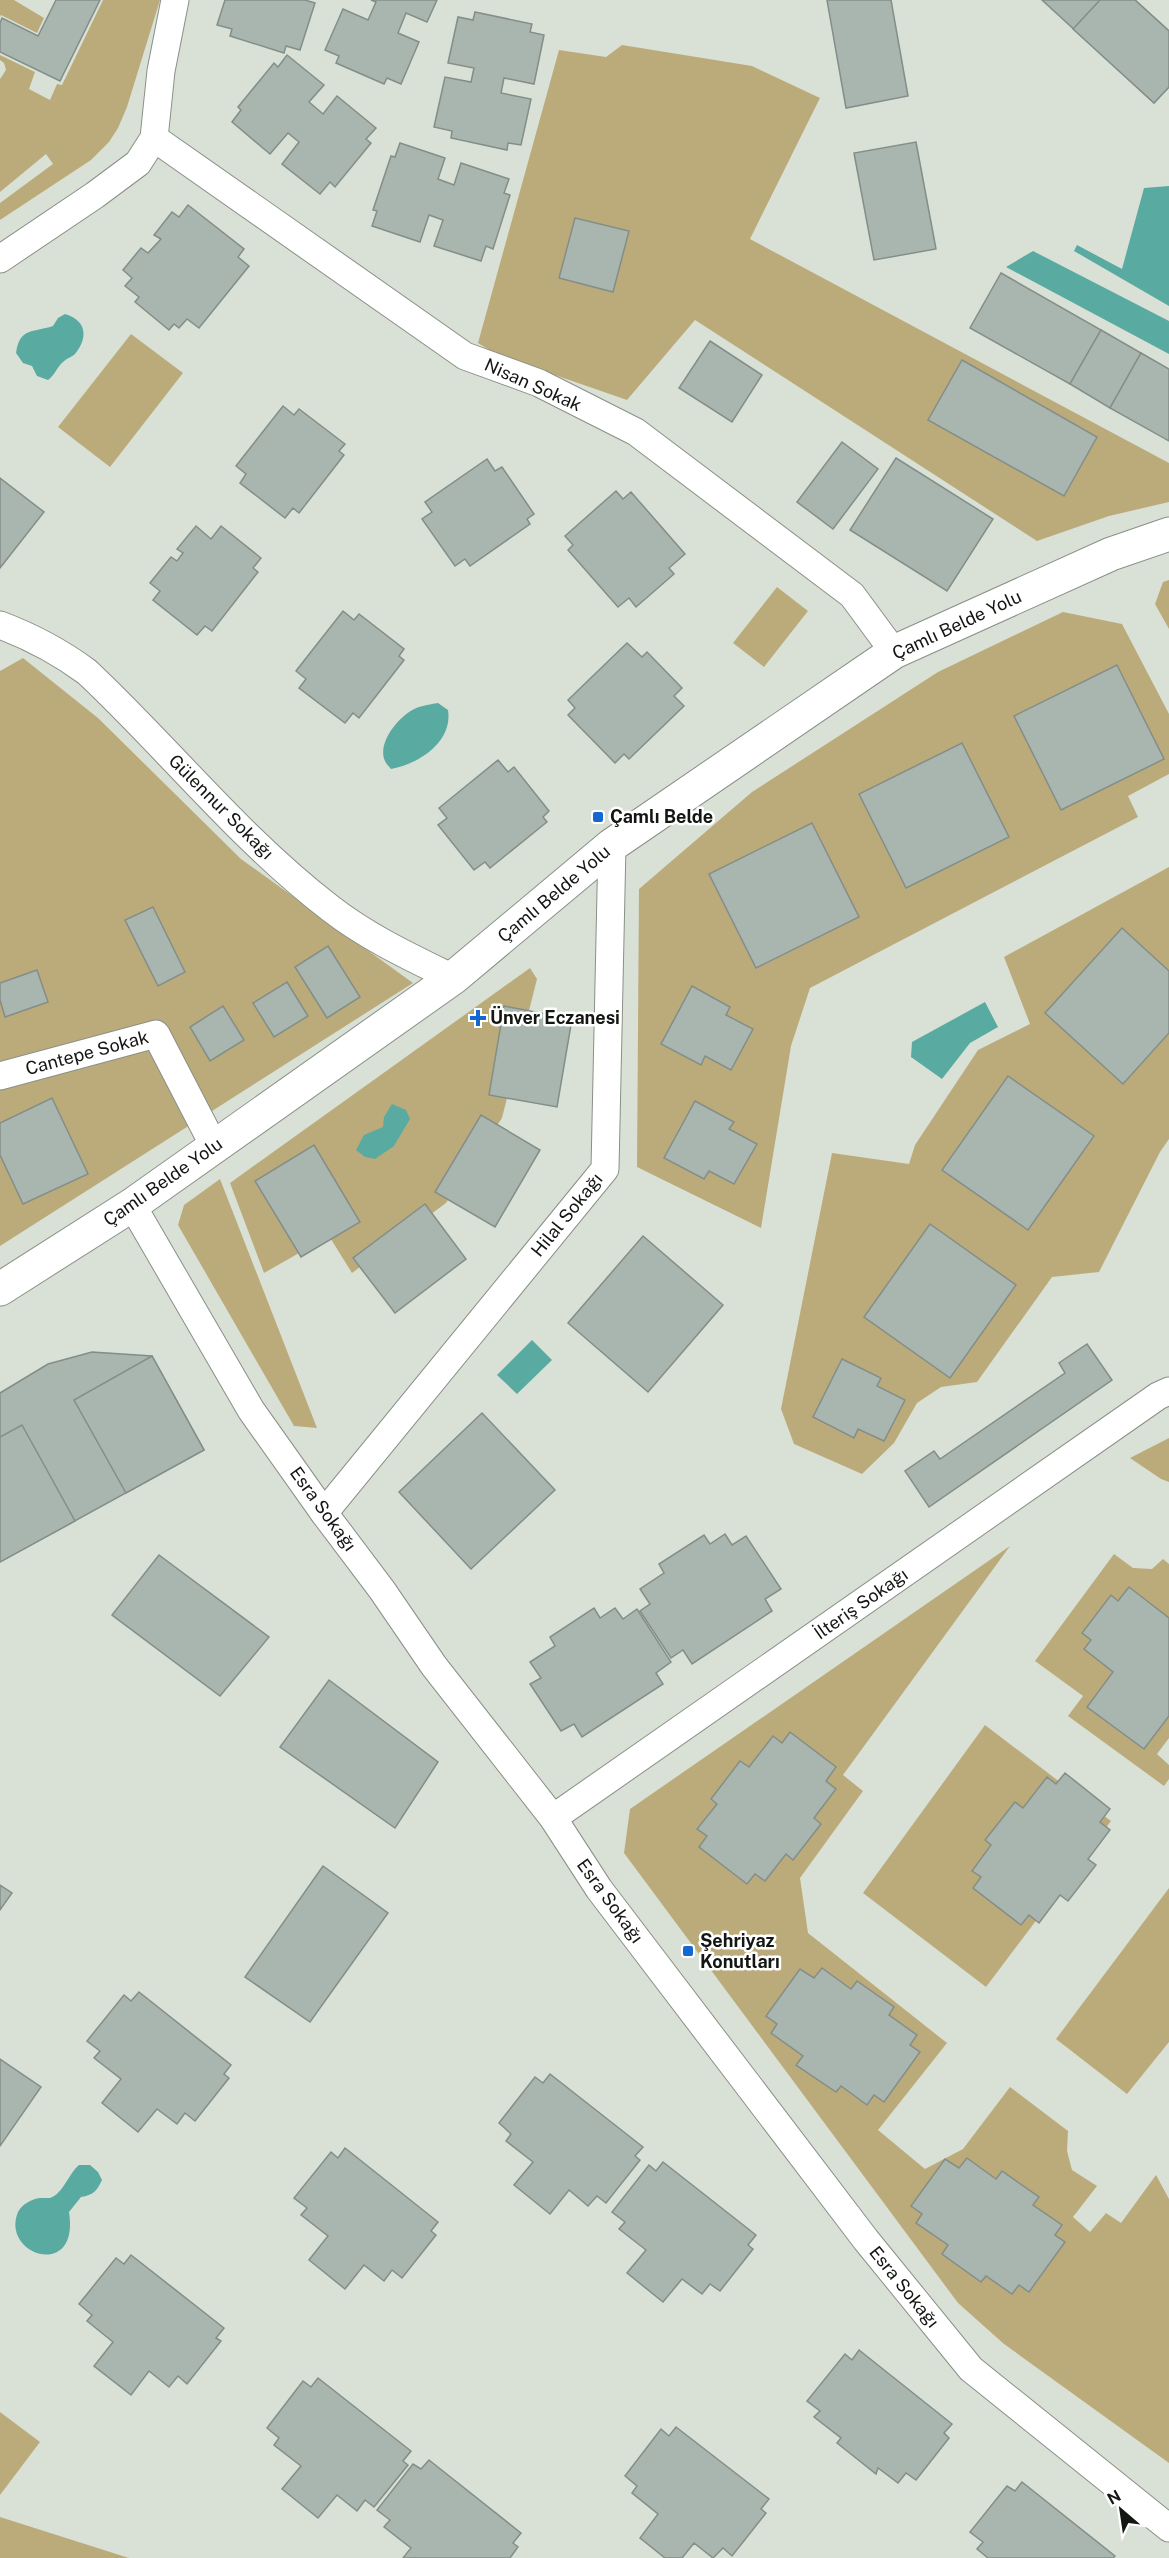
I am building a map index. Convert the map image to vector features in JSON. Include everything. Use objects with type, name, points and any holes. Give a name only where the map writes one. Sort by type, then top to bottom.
[{"type":"street","points":[[0,259],[138,163],[154,138],[161,71],[175,0]]},
{"type":"street","name":"Nisan Sokak","points":[[154,138],[465,356],[539,384],[636,432],[852,595],[894,652]]},
{"type":"street","name":"Çamlı Belde Yolu","points":[[0,1289],[132,1205],[453,978],[612,845],[894,652],[1111,554],[1169,534]]},
{"type":"street","name":"Gülennur Sokağı","points":[[0,624],[34,638],[65,655],[87,672],[278,863],[330,908],[372,937],[453,978]]},
{"type":"street","name":"Hilal Sokağı","points":[[324,1513],[605,1169],[612,845]]},
{"type":"street","name":"Cantepe Sokak","points":[[0,1076],[156,1034],[214,1146]]},
{"type":"street","name":"Esra Sokağı","points":[[132,1205],[251,1410],[324,1513],[382,1590],[434,1666],[554,1818],[606,1898],[866,2240],[971,2369],[1167,2524]]},
{"type":"street","name":"İlteriş Sokağı","points":[[554,1818],[1150,1401],[1169,1391]]},
{"type":"shaded area","points":[[0,0],[14,0],[44,18],[37,33],[1,15],[0,17]]},
{"type":"shaded area","points":[[103,0],[160,0],[127,107],[118,128],[109,142],[91,160],[0,220],[0,203],[53,164],[46,154],[0,192],[0,79],[6,70],[4,63],[0,60],[0,55],[35,72],[29,89],[50,100],[57,84],[62,85]]},
{"type":"shaded area","points":[[622,45],[752,66],[820,98],[750,239],[1169,463],[1169,502],[1109,516],[1037,541],[695,320],[627,400],[497,355],[478,343],[559,50],[606,57]]},
{"type":"shaded area","points":[[131,334],[183,373],[110,467],[58,427]]},
{"type":"shaded area","points":[[1169,580],[1169,629],[1155,604],[1163,582]]},
{"type":"shaded area","points":[[777,587],[808,611],[764,667],[733,643]]},
{"type":"shaded area","points":[[1063,612],[1122,624],[1169,714],[1169,774],[1128,796],[1138,817],[810,988],[791,1046],[761,1228],[637,1167],[639,889],[752,792],[938,672]]},
{"type":"shaded area","points":[[23,658],[98,718],[241,859],[413,983],[0,1246],[0,671]]},
{"type":"shaded area","points":[[1169,867],[1169,1139],[1160,1152],[1099,1272],[1052,1277],[977,1382],[941,1387],[917,1403],[894,1443],[862,1474],[794,1444],[781,1409],[832,1153],[909,1164],[915,1145],[978,1050],[1030,1024],[1004,957]]},
{"type":"shaded area","points":[[530,968],[537,979],[502,1118],[446,1203],[352,1273],[329,1236],[264,1273],[230,1183]]},
{"type":"shaded area","points":[[220,1179],[317,1428],[294,1426],[178,1225],[184,1205]]},
{"type":"shaded area","points":[[1169,1438],[1169,1482],[1130,1458]]},
{"type":"shaded area","points":[[1010,1546],[843,1775],[863,1791],[800,1878],[808,1933],[947,2043],[878,2130],[925,2169],[963,2149],[1010,2087],[1068,2131],[1067,2151],[1072,2170],[1097,2186],[1073,2217],[1090,2232],[1106,2213],[1121,2223],[1156,2175],[1169,2199],[1169,2463],[1004,2344],[958,2303],[624,1853],[630,1809]]},
{"type":"shaded area","points":[[1114,1554],[1133,1568],[1152,1569],[1163,1559],[1169,1564],[1169,1738],[1157,1754],[1169,1765],[1169,1779],[1164,1786],[1068,1716],[1083,1696],[1035,1661]]},
{"type":"shaded area","points":[[985,1725],[1111,1821],[986,1987],[863,1893]]},
{"type":"shaded area","points":[[1169,1888],[1169,2042],[1127,2094],[1056,2039]]},
{"type":"shaded area","points":[[0,2412],[40,2442],[0,2495]]},
{"type":"shaded area","points":[[0,2517],[129,2558],[0,2558]]},
{"type":"water","points":[[1169,186],[1169,306],[1074,251],[1077,245],[1122,269],[1144,188]]},
{"type":"water","points":[[1033,251],[1169,321],[1169,354],[1006,267]]},
{"type":"water","points":[[65,314],[77,320],[84,335],[75,354],[63,362],[48,380],[37,376],[32,366],[23,363],[16,353],[18,345],[28,332],[53,326],[58,318]]},
{"type":"water","points":[[438,703],[448,710],[448,722],[440,741],[423,757],[391,769],[385,762],[383,753],[387,737],[392,729],[412,710]]},
{"type":"water","points":[[985,1002],[998,1027],[970,1043],[942,1079],[911,1057],[912,1042]]},
{"type":"water","points":[[392,1104],[406,1110],[410,1119],[394,1146],[375,1159],[365,1157],[356,1150],[364,1135],[383,1127],[384,1117]]},
{"type":"water","points":[[532,1340],[552,1360],[517,1394],[497,1375]]},
{"type":"water","points":[[79,2165],[90,2165],[98,2172],[102,2180],[94,2192],[81,2197],[69,2212],[69,2234],[63,2247],[53,2254],[41,2254],[29,2249],[20,2240],[15,2227],[18,2212],[31,2201],[55,2196]]},
{"type":"building","points":[[56,0],[100,0],[60,81],[0,52],[2,18],[38,36]]},
{"type":"building","points":[[225,0],[305,0],[315,3],[300,50],[286,46],[284,53],[230,36],[232,29],[217,25]]},
{"type":"building","points":[[371,0],[437,0],[427,22],[406,13],[398,33],[419,42],[401,84],[387,78],[384,84],[336,63],[339,56],[325,50],[343,9],[368,20],[376,2]]},
{"type":"building","points":[[827,0],[891,0],[908,96],[846,108]]},
{"type":"building","points":[[1042,0],[1135,0],[1169,31],[1169,87],[1154,103]]},
{"type":"building","points":[[1100,0],[1135,0],[1169,31],[1169,87],[1154,103],[1073,29]]},
{"type":"building","points":[[475,12],[532,24],[530,32],[544,35],[534,84],[504,78],[501,93],[531,99],[521,145],[508,143],[507,150],[451,138],[452,131],[434,127],[445,77],[471,82],[474,68],[448,63],[458,17],[473,20]]},
{"type":"building","points":[[287,55],[324,85],[309,102],[323,114],[337,96],[376,128],[366,139],[371,143],[335,187],[330,182],[320,194],[282,164],[299,142],[288,133],[270,154],[232,122],[241,110],[238,107],[274,63],[278,67]]},
{"type":"building","points":[[916,142],[936,249],[874,260],[854,153]]},
{"type":"building","points":[[400,143],[445,158],[438,179],[454,185],[461,163],[509,179],[504,193],[510,195],[493,249],[486,246],[481,261],[434,246],[443,220],[429,215],[420,242],[372,226],[377,211],[373,210],[391,156],[395,157]]},
{"type":"building","points":[[188,205],[244,249],[238,257],[249,266],[199,328],[187,319],[179,328],[174,324],[169,330],[135,302],[139,297],[125,286],[132,278],[123,270],[141,248],[148,253],[161,239],[154,235],[172,212],[179,217]]},
{"type":"building","points":[[575,218],[629,231],[613,292],[559,278]]},
{"type":"building","points":[[1001,273],[1101,330],[1070,384],[970,328]]},
{"type":"building","points":[[1101,330],[1141,353],[1110,408],[1070,384]]},
{"type":"building","points":[[710,341],[762,375],[732,422],[679,388]]},
{"type":"building","points":[[1141,353],[1169,369],[1169,441],[1110,408]]},
{"type":"building","points":[[962,360],[1097,437],[1064,496],[928,420]]},
{"type":"building","points":[[283,406],[294,415],[299,409],[345,444],[339,451],[344,455],[299,513],[293,508],[285,518],[240,483],[246,474],[236,466]]},
{"type":"building","points":[[842,442],[878,469],[833,529],[797,502]]},
{"type":"building","points":[[896,458],[993,519],[947,591],[850,530]]},
{"type":"building","points":[[487,459],[495,471],[502,467],[534,514],[527,519],[530,524],[470,566],[465,559],[455,566],[422,519],[432,512],[425,502]]},
{"type":"building","points":[[0,478],[44,512],[0,568]]},
{"type":"building","points":[[616,491],[623,499],[631,492],[685,554],[669,568],[674,574],[636,607],[629,598],[618,607],[568,550],[573,545],[565,536]]},
{"type":"building","points":[[196,526],[211,539],[221,526],[261,558],[253,568],[258,572],[212,631],[205,626],[197,635],[153,600],[160,591],[150,583],[171,557],[177,561],[183,553],[177,549]]},
{"type":"building","points":[[343,611],[354,620],[359,614],[404,649],[399,656],[404,660],[359,718],[353,713],[345,723],[299,688],[306,679],[296,671]]},
{"type":"building","points":[[627,643],[642,657],[647,652],[682,688],[674,696],[684,706],[629,759],[624,754],[615,763],[568,715],[575,708],[568,700]]},
{"type":"building","points":[[1117,665],[1164,759],[1061,810],[1014,716]]},
{"type":"building","points":[[962,743],[1009,837],[906,888],[859,794]]},
{"type":"building","points":[[498,760],[508,772],[514,767],[549,811],[543,817],[547,822],[490,868],[485,862],[474,870],[438,825],[447,818],[439,808]]},
{"type":"building","points":[[812,823],[859,917],[756,968],[709,874]]},
{"type":"building","points":[[153,907],[185,972],[158,986],[125,920]]},
{"type":"building","points":[[1122,928],[1169,971],[1169,1033],[1123,1084],[1045,1013]]},
{"type":"building","points":[[328,946],[360,997],[327,1018],[295,967]]},
{"type":"building","points":[[37,970],[48,1002],[5,1017],[0,1000],[0,983]]},
{"type":"building","points":[[287,982],[308,1016],[274,1037],[253,1003]]},
{"type":"building","points":[[692,986],[730,1007],[726,1015],[753,1029],[731,1070],[705,1056],[701,1065],[661,1044]]},
{"type":"building","points":[[223,1006],[244,1040],[210,1061],[190,1027]]},
{"type":"building","points":[[504,1006],[572,1019],[557,1107],[489,1095]]},
{"type":"building","points":[[1008,1076],[1094,1136],[1028,1230],[942,1170]]},
{"type":"building","points":[[52,1098],[88,1174],[23,1204],[0,1155],[0,1123]]},
{"type":"building","points":[[695,1101],[734,1122],[729,1129],[757,1144],[734,1184],[709,1171],[704,1179],[664,1158]]},
{"type":"building","points":[[481,1115],[540,1150],[495,1227],[435,1192]]},
{"type":"building","points":[[314,1145],[360,1222],[301,1257],[255,1181]]},
{"type":"building","points":[[425,1204],[466,1259],[395,1313],[353,1258]]},
{"type":"building","points":[[930,1224],[1016,1285],[950,1378],[864,1317]]},
{"type":"building","points":[[643,1236],[723,1305],[648,1392],[568,1323]]},
{"type":"building","points":[[1087,1344],[1112,1380],[929,1507],[905,1471],[934,1451],[940,1459],[1065,1373],[1059,1363]]},
{"type":"building","points":[[92,1352],[152,1356],[204,1450],[0,1562],[0,1393],[48,1364]]},
{"type":"building","points":[[152,1356],[204,1450],[126,1493],[74,1400]]},
{"type":"building","points":[[842,1359],[881,1378],[877,1386],[905,1400],[884,1441],[858,1429],[854,1438],[813,1417]]},
{"type":"building","points":[[482,1413],[555,1490],[471,1569],[399,1492]]},
{"type":"building","points":[[22,1425],[75,1521],[0,1562],[0,1437]]},
{"type":"building","points":[[725,1534],[732,1545],[746,1536],[781,1589],[765,1599],[772,1611],[692,1664],[683,1650],[671,1658],[640,1611],[650,1604],[640,1589],[664,1573],[659,1564],[704,1535],[710,1544]]},
{"type":"building","points":[[159,1555],[269,1637],[220,1696],[112,1615]]},
{"type":"building","points":[[1129,1587],[1169,1618],[1169,1716],[1144,1749],[1087,1707],[1113,1672],[1084,1649],[1091,1640],[1082,1633],[1111,1595],[1118,1601]]},
{"type":"building","points":[[594,1608],[600,1618],[615,1608],[623,1619],[637,1609],[671,1662],[656,1673],[663,1684],[582,1737],[574,1724],[561,1731],[530,1684],[541,1678],[530,1662],[555,1646],[550,1637]]},
{"type":"building","points":[[329,1680],[438,1762],[395,1828],[280,1747]]},
{"type":"building","points":[[790,1732],[836,1767],[826,1781],[836,1789],[814,1818],[821,1824],[793,1860],[786,1854],[765,1881],[755,1874],[747,1884],[699,1847],[707,1836],[697,1829],[717,1804],[711,1799],[740,1761],[749,1767],[773,1736],[782,1743]]},
{"type":"building","points":[[1065,1773],[1110,1809],[1100,1822],[1110,1830],[1088,1859],[1096,1865],[1068,1901],[1060,1895],[1039,1923],[1029,1915],[1021,1925],[973,1888],[981,1877],[972,1871],[991,1845],[985,1840],[1015,1802],[1023,1808],[1047,1777],[1056,1784]]},
{"type":"building","points":[[323,1866],[388,1913],[310,2022],[245,1977]]},
{"type":"building","points":[[0,1885],[12,1893],[0,1910]]},
{"type":"building","points":[[822,1968],[851,1989],[857,1981],[894,2007],[889,2015],[917,2035],[910,2045],[920,2052],[884,2102],[874,2095],[867,2105],[841,2086],[836,2092],[796,2065],[803,2056],[771,2033],[777,2024],[766,2016],[800,1969],[814,1978]]},
{"type":"building","points":[[139,1992],[231,2065],[224,2074],[229,2078],[195,2121],[185,2113],[177,2124],[157,2109],[138,2132],[102,2103],[121,2079],[94,2058],[100,2051],[87,2041],[124,1995],[131,2001]]},
{"type":"building","points":[[0,2059],[41,2087],[0,2146]]},
{"type":"building","points":[[550,2074],[643,2147],[635,2156],[640,2160],[606,2203],[597,2196],[588,2206],[569,2190],[550,2214],[514,2185],[533,2162],[506,2141],[511,2134],[499,2123],[535,2077],[543,2083]]},
{"type":"building","points":[[345,2148],[438,2222],[431,2231],[436,2235],[402,2278],[392,2270],[384,2281],[364,2265],[345,2289],[309,2260],[328,2236],[301,2215],[307,2208],[294,2198],[331,2152],[338,2158]]},
{"type":"building","points":[[967,2158],[996,2179],[1002,2171],[1039,2197],[1033,2205],[1062,2225],[1055,2235],[1065,2242],[1029,2292],[1019,2285],[1012,2294],[986,2276],[981,2282],[942,2254],[948,2245],[916,2223],[922,2214],[911,2206],[945,2159],[959,2168]]},
{"type":"building","points":[[663,2162],[756,2235],[748,2245],[753,2249],[720,2291],[710,2284],[702,2294],[682,2279],[663,2302],[627,2273],[646,2250],[619,2229],[625,2222],[612,2212],[649,2165],[656,2171]]},
{"type":"building","points":[[131,2255],[224,2328],[216,2338],[221,2341],[187,2384],[178,2376],[169,2387],[149,2371],[131,2395],[94,2366],[113,2342],[87,2321],[92,2315],[79,2304],[116,2258],[124,2264]]},
{"type":"building","points":[[859,2350],[952,2424],[944,2433],[949,2438],[916,2480],[906,2473],[898,2483],[878,2468],[876,2474],[837,2443],[841,2438],[814,2417],[820,2411],[807,2401],[845,2354],[852,2360]]},
{"type":"building","points":[[318,2378],[411,2451],[403,2461],[408,2465],[374,2507],[365,2500],[357,2511],[337,2495],[318,2518],[282,2489],[301,2466],[274,2445],[279,2438],[267,2428],[303,2381],[311,2387]]},
{"type":"building","points":[[676,2427],[769,2499],[761,2509],[766,2513],[732,2556],[723,2548],[713,2558],[694,2543],[682,2558],[665,2558],[640,2538],[658,2514],[632,2493],[637,2486],[625,2476],[661,2429],[669,2436]]},
{"type":"building","points":[[429,2460],[521,2533],[513,2543],[518,2547],[510,2558],[403,2558],[411,2548],[384,2527],[390,2520],[377,2510],[413,2464],[421,2469]]},
{"type":"building","points":[[1022,2482],[1115,2556],[1113,2558],[988,2558],[977,2549],[983,2542],[970,2532],[1007,2486],[1015,2491]]},
{"type":"place","name":"Çamlı Belde","points":[[598,817]]},
{"type":"place","name":"Ünver Eczanesi","points":[[478,1018]]},
{"type":"place","name":"Şehriyaz Konutları","points":[[688,1951]]}]
